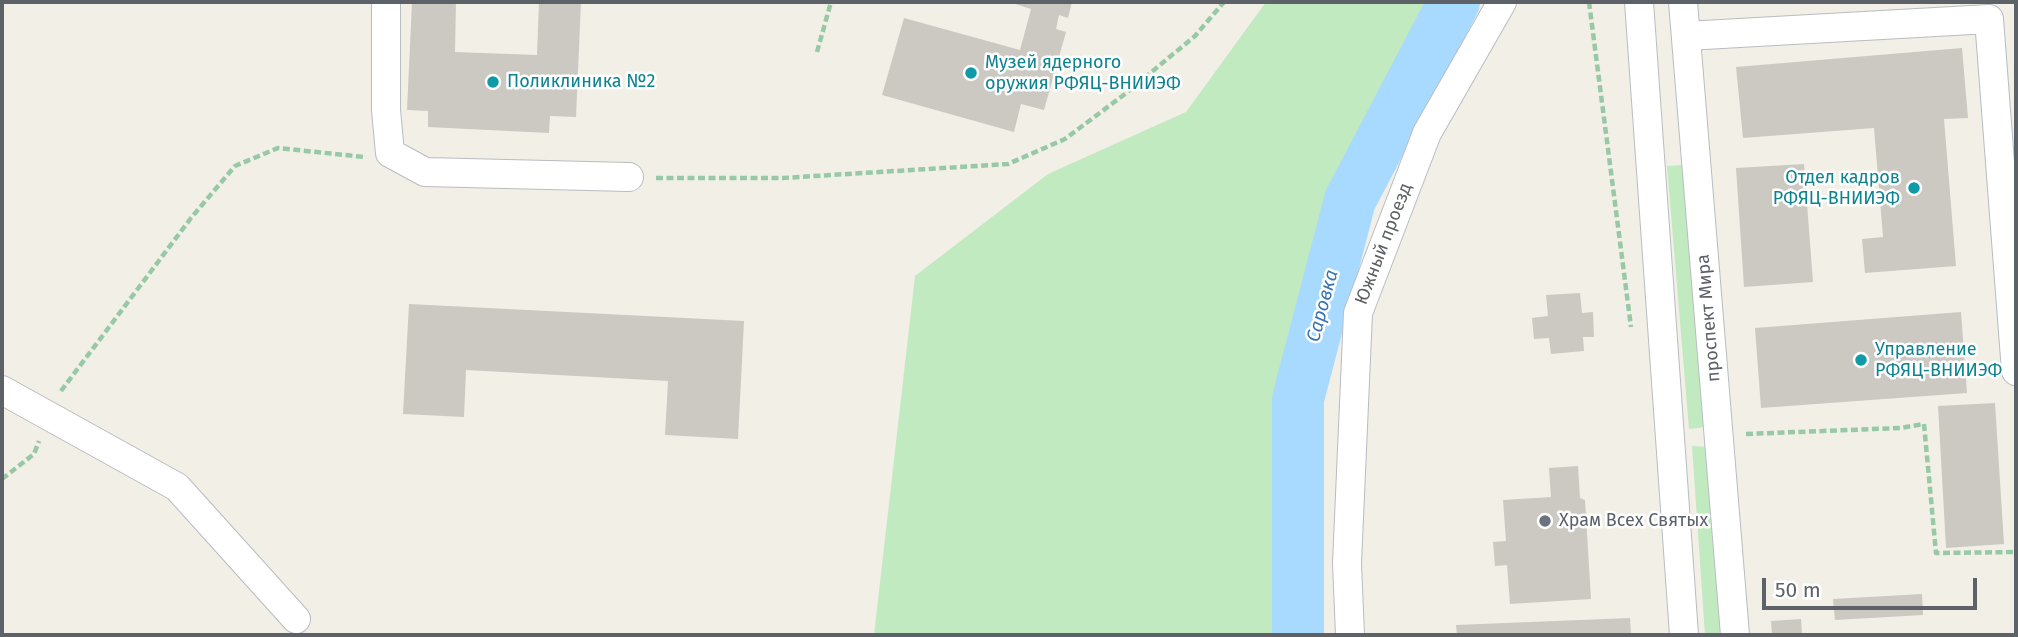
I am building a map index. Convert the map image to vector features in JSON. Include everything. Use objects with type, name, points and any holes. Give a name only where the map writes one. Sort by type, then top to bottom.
[{"type":"street","points":[[386,2],[386,110],[390,153],[425,172],[629,177]]},
{"type":"street","name":"Южный проезд","points":[[1350,635],[1347,563],[1357,313],[1427,133],[1502,2]]},
{"type":"street","points":[[1639,2],[1684,635]]},
{"type":"street","name":"проспект Мира","points":[[1683,2],[1735,635]]},
{"type":"street","points":[[1686,36],[1989,19],[2016,370]]},
{"type":"street","points":[[2,390],[177,487],[296,619]]},
{"type":"path","points":[[817,52],[831,2]]},
{"type":"path","points":[[629,177],[783,178],[1008,164],[1065,139],[1195,36],[1224,2]]},
{"type":"path","points":[[1590,2],[1632,334]]},
{"type":"path","points":[[2,479],[34,454],[59,393],[191,218],[235,166],[278,148],[370,158]]},
{"type":"path","points":[[1745,434],[1900,428],[1924,424],[1936,553],[2016,552]]},
{"type":"green space","points":[[1266,2],[1448,2],[1288,334],[1279,635],[874,635],[915,276],[1048,174],[1186,112]]},
{"type":"green space","points":[[1683,165],[1706,427],[1689,429],[1667,166]]},
{"type":"green space","points":[[1692,446],[1710,447],[1722,635],[1705,635]]},
{"type":"building","name":"Поликлиника №2","points":[[412,2],[456,2],[455,52],[537,55],[539,2],[581,2],[576,117],[550,116],[549,133],[428,127],[428,111],[407,110]]},
{"type":"building","name":"Музей ядерного оружия РФЯЦ-ВНИИЭФ","points":[[1009,2],[1072,2],[1068,18],[1059,15],[1056,29],[1066,32],[1044,110],[1021,104],[1014,132],[882,95],[904,18],[1020,50],[1031,9]]},
{"type":"building","name":"Отдел кадров РФЯЦ-ВНИИЭФ","points":[[1962,48],[1968,118],[1944,119],[1956,266],[1865,273],[1862,239],[1883,237],[1874,128],[1743,138],[1736,67]]},
{"type":"building","points":[[1804,164],[1813,282],[1744,287],[1736,168]]},
{"type":"building","points":[[1580,293],[1582,313],[1593,312],[1594,337],[1583,337],[1584,351],[1551,354],[1549,338],[1534,339],[1532,318],[1548,316],[1546,295]]},
{"type":"building","points":[[409,304],[744,321],[738,439],[665,435],[668,381],[466,370],[464,417],[403,414]]},
{"type":"building","name":"Управление РФЯЦ-ВНИИЭФ","points":[[1961,312],[1967,393],[1761,408],[1755,328]]},
{"type":"building","points":[[1995,403],[2004,544],[1946,548],[1938,406]]},
{"type":"building","name":"Храм Всех Святых","points":[[1578,466],[1580,498],[1585,500],[1591,599],[1510,604],[1507,565],[1495,566],[1493,542],[1506,541],[1503,500],[1551,497],[1549,468]]},
{"type":"building","points":[[1922,594],[1923,615],[1835,620],[1833,599]]},
{"type":"building","points":[[1630,618],[1631,635],[1457,635],[1456,625]]},
{"type":"building","points":[[1801,619],[1802,635],[1772,635],[1771,621]]},
{"type":"waterway","name":"Саровка","points":[[1298,635],[1298,399],[1350,200],[1454,2]]},
{"type":"place","name":"Музей ядерного оружия РФЯЦ-ВНИИЭФ","points":[[971,73]]},
{"type":"place","name":"Поликлиника №2","points":[[493,82]]},
{"type":"place","name":"Отдел кадров РФЯЦ-ВНИИЭФ","points":[[1914,188]]},
{"type":"place","name":"Управление РФЯЦ-ВНИИЭФ","points":[[1861,360]]},
{"type":"place","name":"Храм Всех Святых","points":[[1545,521]]}]
